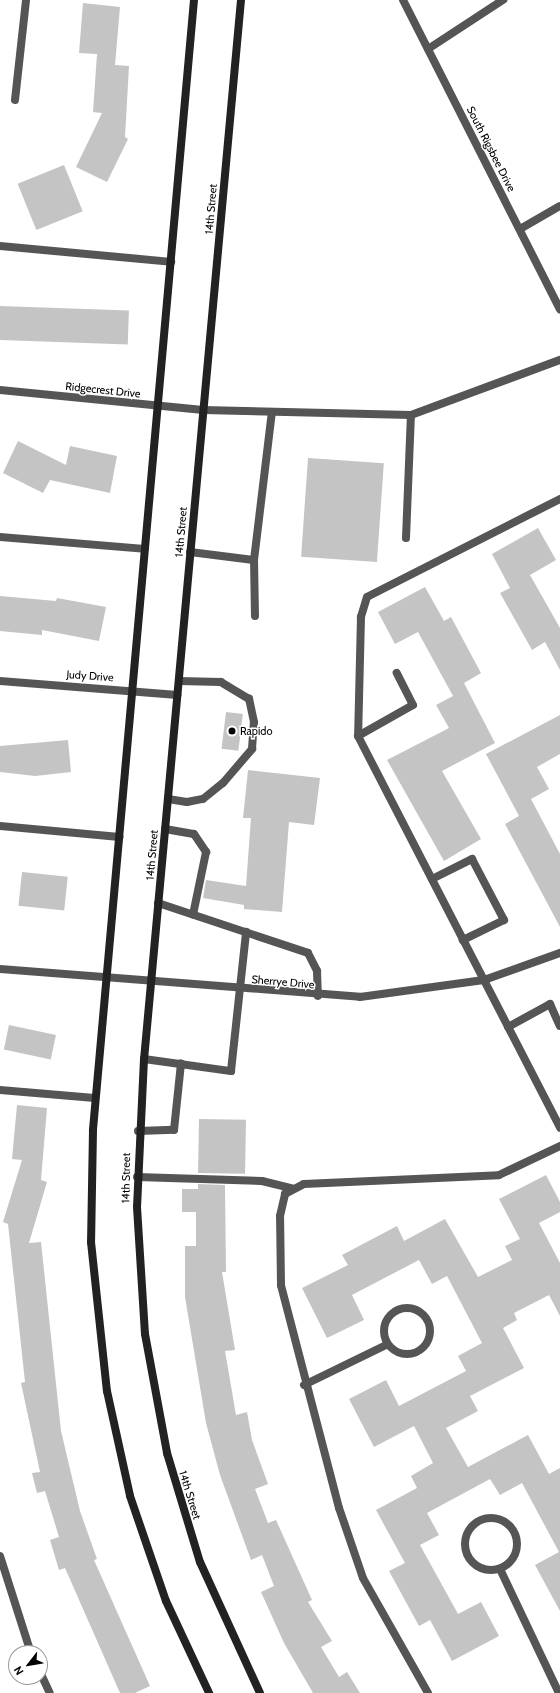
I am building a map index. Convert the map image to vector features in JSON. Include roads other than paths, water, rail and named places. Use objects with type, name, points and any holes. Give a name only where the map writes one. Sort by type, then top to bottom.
[{"type":"main road","points":[[194,0],[96,1098],[91,1242],[107,1391],[130,1496],[166,1602],[208,1693]]},
{"type":"main road","name":"14th Street","points":[[241,0],[144,1059],[138,1132],[137,1177],[145,1334],[167,1453],[200,1562],[260,1693]]},
{"type":"street","points":[[15,100],[26,0]]},
{"type":"street","name":"South Rigsbee Drive","points":[[403,0],[560,309]]},
{"type":"street","points":[[428,49],[503,0]]},
{"type":"street","points":[[520,229],[560,206]]},
{"type":"street","points":[[0,246],[171,262]]},
{"type":"street","points":[[406,538],[411,415],[560,360]]},
{"type":"street","name":"Ridgecrest Drive","points":[[0,390],[203,410],[411,415]]},
{"type":"street","points":[[255,616],[254,560],[272,412]]},
{"type":"street","points":[[560,499],[367,597],[361,617],[358,736],[560,1128]]},
{"type":"street","points":[[0,537],[145,549]]},
{"type":"street","points":[[190,552],[254,560]]},
{"type":"street","points":[[358,736],[413,705],[397,673]]},
{"type":"street","name":"Judy Drive","points":[[0,681],[177,696]]},
{"type":"street","points":[[168,799],[187,802],[203,799],[223,784],[252,749],[254,722],[249,699],[221,682],[179,681]]},
{"type":"street","points":[[0,826],[119,837]]},
{"type":"street","points":[[165,829],[194,834],[206,852],[193,915]]},
{"type":"street","points":[[432,879],[472,859],[504,920],[463,940]]},
{"type":"street","points":[[158,904],[308,953],[317,970],[318,996]]},
{"type":"street","points":[[144,1059],[231,1071],[237,989],[246,932]]},
{"type":"street","name":"Sherrye Drive","points":[[0,969],[318,996],[399,994],[484,980],[560,954]]},
{"type":"street","points":[[508,1027],[550,1004],[560,1026]]},
{"type":"street","points":[[138,1132],[174,1130],[181,1063]]},
{"type":"street","points":[[0,1090],[96,1098]]},
{"type":"street","points":[[428,1693],[363,1578],[304,1385],[281,1285],[280,1216],[285,1194],[304,1184],[499,1175],[560,1146]]},
{"type":"street","points":[[137,1177],[262,1181],[293,1190]]},
{"type":"street","points":[[411,1308],[424,1315],[430,1336],[422,1349],[408,1354],[388,1344],[384,1329],[396,1311],[411,1308]]},
{"type":"street","points":[[304,1385],[388,1344]]},
{"type":"street","points":[[481,1520],[505,1522],[516,1535],[517,1552],[500,1569],[482,1569],[467,1554],[468,1532],[481,1520]]},
{"type":"street","points":[[0,1556],[28,1645]]},
{"type":"street","points":[[500,1569],[559,1693]]},
{"type":"place","name":"Rapido","points":[[232,731]]}]
